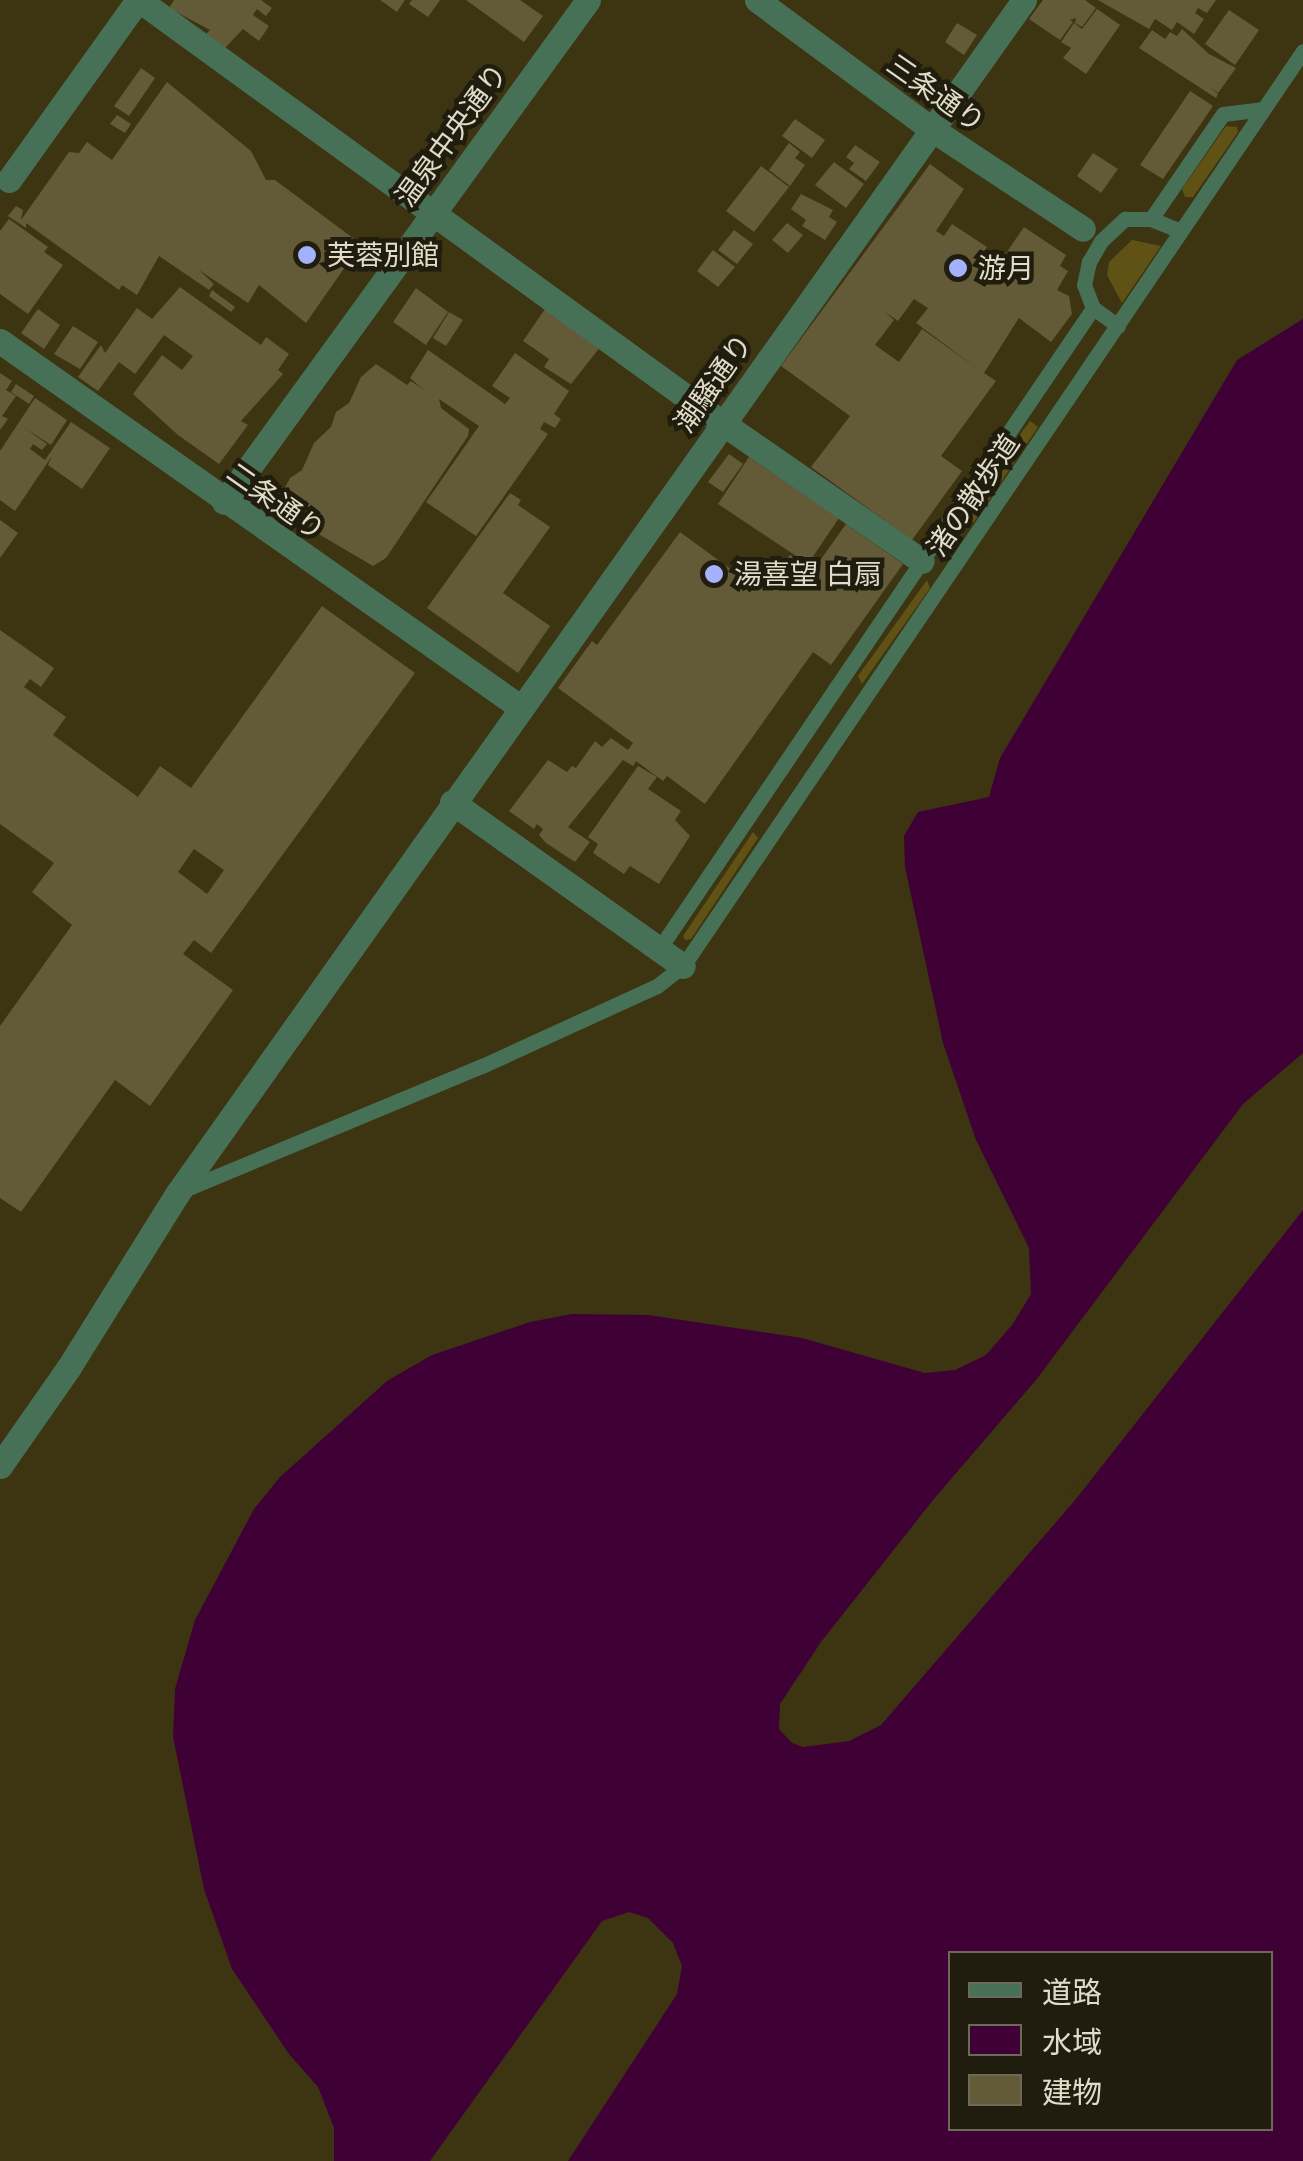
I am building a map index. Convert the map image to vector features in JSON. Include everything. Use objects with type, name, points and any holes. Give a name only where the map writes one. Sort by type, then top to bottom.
[{"type":"street","points":[[3,182],[138,0],[722,422],[922,561]]},
{"type":"street","name":"温泉中央通り","points":[[224,502],[588,0]]},
{"type":"street","name":"三条通り","points":[[757,0],[930,128],[1092,235]]},
{"type":"street","name":"潮騒通り","points":[[0,1466],[70,1366],[177,1194],[1024,0]]},
{"type":"street","name":"二条通り","points":[[0,341],[520,707]]},
{"type":"street","points":[[452,802],[683,966]]},
{"type":"lane","name":"渚の散歩道","points":[[683,966],[1303,51]]},
{"type":"lane","points":[[1150,219],[1223,114],[1264,109]]},
{"type":"lane","points":[[1118,326],[1092,308],[1084,284],[1092,235],[1125,220],[1150,219],[1181,230]]},
{"type":"lane","points":[[660,949],[1092,308]]},
{"type":"lane","points":[[1025,408],[1050,425]]},
{"type":"lane","points":[[922,561],[946,578]]},
{"type":"lane","points":[[825,705],[848,722]]},
{"type":"lane","points":[[758,804],[781,822]]},
{"type":"lane","points":[[177,1194],[225,1170],[482,1066],[657,986],[683,966]]},
{"type":"shaded area","points":[[1226,126],[1237,127],[1238,132],[1193,197],[1185,197],[1182,189]]},
{"type":"shaded area","points":[[1132,240],[1161,246],[1122,303],[1107,275],[1109,262]]},
{"type":"shaded area","points":[[1030,421],[1038,427],[974,522],[964,521],[962,513]]},
{"type":"shaded area","points":[[927,580],[930,588],[862,684],[858,676]]},
{"type":"shaded area","points":[[753,832],[758,838],[691,939],[685,940],[683,936]]},
{"type":"water","points":[[1303,319],[1303,1056],[1246,1106],[1148,1242],[794,1683],[783,1728],[793,1741],[824,1743],[879,1723],[913,1687],[1303,1205],[1303,2161],[564,2161],[673,1993],[678,1967],[671,1945],[647,1920],[629,1914],[605,1923],[433,2161],[334,2161],[334,2128],[318,2087],[289,2054],[232,1969],[204,1889],[173,1737],[175,1689],[195,1620],[254,1509],[280,1477],[387,1381],[432,1355],[530,1322],[572,1314],[648,1315],[802,1338],[925,1373],[955,1370],[986,1355],[1012,1325],[1031,1294],[1029,1248],[976,1140],[943,1043],[905,867],[904,836],[918,812],[989,797],[1000,758],[1237,360]]},
{"type":"pier","points":[[1303,1053],[1303,1062],[1250,1110],[1043,1386],[940,1505],[869,1603],[798,1686],[789,1707],[788,1726],[796,1737],[846,1733],[876,1719],[910,1684],[1069,1494],[1303,1200],[1303,1210],[1076,1499],[881,1725],[849,1741],[803,1747],[792,1743],[779,1729],[780,1704],[821,1642],[933,1500],[1036,1380],[1243,1104]]},
{"type":"pier","points":[[629,1912],[648,1918],[673,1943],[682,1966],[677,1994],[568,2161],[559,2161],[668,1991],[673,1967],[667,1948],[644,1925],[629,1919],[608,1927],[451,2147],[439,2161],[430,2161],[602,1921]]},
{"type":"building","points":[[174,0],[261,0],[272,8],[266,16],[257,9],[253,15],[269,26],[259,41],[243,29],[225,48],[205,35],[210,30],[169,8]]},
{"type":"building","points":[[380,0],[405,0],[397,12]]},
{"type":"building","points":[[412,0],[440,0],[428,17],[409,4]]},
{"type":"building","points":[[466,0],[520,0],[543,16],[524,42]]},
{"type":"building","points":[[1043,0],[1085,0],[1096,8],[1082,27],[1075,23],[1076,18],[1070,20],[1073,22],[1060,40],[1029,19]]},
{"type":"building","points":[[1098,0],[1216,0],[1207,13],[1198,8],[1195,13],[1204,19],[1194,34],[1177,22],[1172,30],[1155,19],[1149,29]]},
{"type":"building","points":[[1097,9],[1120,25],[1086,74],[1063,58],[1071,48],[1061,42],[1074,23],[1082,29]]},
{"type":"building","points":[[1229,10],[1259,30],[1235,65],[1205,44]]},
{"type":"building","points":[[957,23],[977,35],[964,55],[945,42]]},
{"type":"building","points":[[1182,29],[1209,54],[1236,68],[1218,93],[1209,87],[1218,94],[1216,98],[1139,48],[1152,30],[1165,39],[1170,32],[1177,36]]},
{"type":"building","points":[[141,68],[155,78],[129,116],[114,106]]},
{"type":"building","points":[[167,82],[251,151],[266,180],[275,180],[361,244],[306,323],[259,285],[248,303],[199,270],[214,284],[209,290],[159,256],[137,295],[122,285],[119,290],[26,223],[26,228],[8,216],[16,206],[23,210],[21,220],[69,152],[79,153],[87,142],[112,160]]},
{"type":"building","points":[[1190,91],[1213,106],[1163,179],[1140,165]]},
{"type":"building","points":[[117,115],[131,124],[125,133],[110,124]]},
{"type":"building","points":[[795,119],[825,140],[812,158],[782,136]]},
{"type":"building","points":[[789,143],[800,152],[795,158],[805,165],[790,186],[769,170]]},
{"type":"building","points":[[855,145],[880,162],[866,181],[849,169],[854,163],[846,157]]},
{"type":"building","points":[[1093,153],[1118,169],[1101,193],[1077,176]]},
{"type":"building","points":[[834,162],[864,184],[846,208],[815,185]]},
{"type":"building","points":[[930,164],[964,189],[936,231],[944,236],[952,224],[987,247],[978,260],[985,265],[990,255],[1000,262],[1024,227],[1066,255],[1060,266],[1068,271],[1057,290],[1069,296],[1072,314],[1051,342],[1019,318],[984,373],[996,381],[941,456],[962,471],[912,540],[811,467],[850,416],[781,366]],"holes":[[[914,299],[928,308],[916,323],[978,369],[922,329],[899,362],[875,345],[894,320],[885,312],[898,321]]]},
{"type":"building","points":[[761,166],[789,187],[754,232],[726,211]]},
{"type":"building","points":[[801,194],[833,210],[829,217],[837,222],[825,240],[802,226],[806,220],[791,209]]},
{"type":"building","points":[[9,219],[48,247],[44,252],[63,265],[28,314],[0,294],[0,231]]},
{"type":"building","points":[[787,223],[803,235],[788,253],[772,240]]},
{"type":"building","points":[[734,230],[753,244],[737,264],[718,250]]},
{"type":"building","points":[[713,250],[735,267],[718,287],[697,271]]},
{"type":"building","points":[[180,287],[261,345],[266,337],[289,354],[278,370],[283,374],[241,421],[248,425],[219,464],[178,435],[133,394],[162,355],[182,370],[193,356],[164,335],[135,374],[119,362],[98,391],[78,377],[101,345],[105,353],[137,308],[152,319]]},
{"type":"building","points":[[416,288],[448,312],[426,345],[393,322]]},
{"type":"building","points":[[212,290],[235,307],[231,312],[209,296]]},
{"type":"building","points":[[38,309],[60,325],[44,349],[21,333]]},
{"type":"building","points":[[545,309],[601,346],[571,384],[544,367],[549,359],[523,341]]},
{"type":"building","points":[[449,312],[463,320],[446,346],[433,338]]},
{"type":"building","points":[[73,326],[98,342],[80,369],[54,354]]},
{"type":"building","points":[[428,350],[505,404],[510,398],[492,386],[515,353],[569,391],[554,414],[561,419],[555,428],[544,422],[540,429],[548,434],[476,536],[426,502],[479,426],[439,399],[441,408],[469,429],[468,436],[386,558],[373,566],[310,529],[310,521],[282,502],[283,491],[290,478],[302,470],[314,443],[331,427],[336,412],[349,403],[361,377],[376,364],[407,385],[411,381],[424,390],[410,378]]},
{"type":"building","points":[[0,373],[12,381],[6,390],[16,396],[2,416],[8,419],[0,430]]},
{"type":"building","points":[[16,384],[34,396],[29,404],[11,392]]},
{"type":"building","points":[[35,398],[67,420],[51,445],[25,428],[47,444],[42,450],[33,444],[30,449],[45,460],[71,422],[110,448],[82,489],[48,465],[52,456],[15,511],[0,500],[0,451]]},
{"type":"building","points":[[729,454],[743,464],[723,492],[708,482]]},
{"type":"building","points":[[749,457],[839,518],[808,564],[718,504]]},
{"type":"building","points":[[510,493],[521,500],[518,505],[550,527],[503,593],[550,626],[518,673],[427,608]]},
{"type":"building","points":[[0,520],[18,533],[0,558]]},
{"type":"building","points":[[846,524],[903,564],[831,665],[813,652],[705,804],[667,776],[663,781],[636,761],[633,766],[623,760],[568,827],[590,842],[575,862],[546,843],[539,835],[543,829],[537,824],[534,829],[509,811],[548,760],[567,772],[572,766],[576,768],[595,741],[602,747],[611,738],[628,750],[633,743],[558,688],[592,641],[597,645],[680,532],[740,576],[746,571],[767,586],[790,555],[814,569]]},
{"type":"building","points":[[322,606],[415,673],[211,953],[194,940],[183,954],[233,990],[150,1106],[115,1080],[21,1212],[0,1198],[0,1026],[72,925],[32,892],[54,863],[0,824],[0,630],[54,668],[41,687],[30,679],[24,687],[66,717],[53,735],[138,797],[160,766],[191,788]],"holes":[[[194,849],[224,870],[207,894],[178,872]]]},
{"type":"building","points":[[638,766],[657,777],[648,789],[681,811],[675,820],[690,836],[659,884],[630,866],[624,874],[593,853],[598,844],[588,837]]},
{"type":"place","name":"芙蓉別館","points":[[307,255]]},
{"type":"place","name":"游月","points":[[958,268]]},
{"type":"place","name":"湯喜望 白扇","points":[[714,574]]}]
